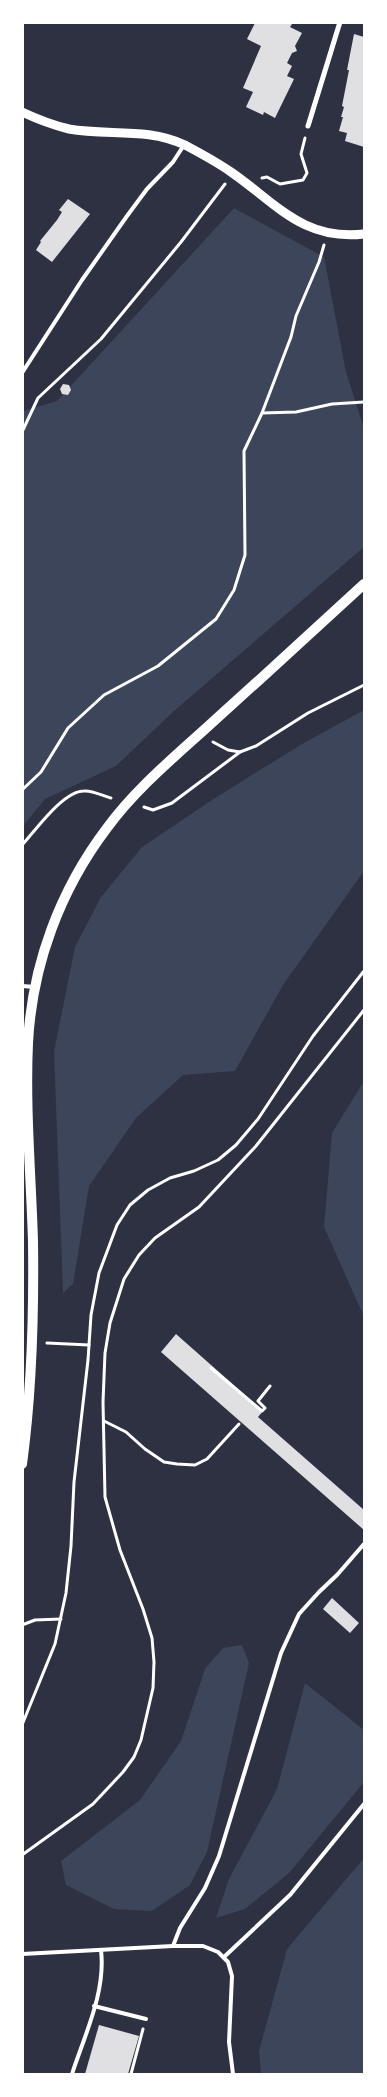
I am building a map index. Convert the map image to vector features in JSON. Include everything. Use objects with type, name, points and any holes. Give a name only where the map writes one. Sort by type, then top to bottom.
[{"type":"main road","points":[[22,1464],[32,1342],[33,1244],[28,1052],[35,987],[44,949],[56,916],[67,892],[91,850],[118,814],[200,733],[364,584]]},
{"type":"street","points":[[308,126],[340,22]]},
{"type":"street","points":[[22,112],[42,121],[70,129],[134,132],[160,136],[184,145],[233,174],[299,223],[343,235],[364,234]]},
{"type":"lane","points":[[22,373],[82,280],[127,216],[147,189],[173,162],[184,145]]},
{"type":"lane","points":[[22,986],[35,987]]},
{"type":"lane","points":[[173,1946],[180,1928],[205,1888],[216,1864],[282,1653],[294,1622],[307,1605],[364,1544]]},
{"type":"lane","points":[[224,1957],[290,1895],[364,1804]]},
{"type":"lane","points":[[22,1954],[173,1946],[203,1946],[218,1952],[224,1957],[232,1976],[229,2042],[233,2074]]},
{"type":"lane","points":[[72,2074],[102,1982],[101,1950]]},
{"type":"lane","points":[[94,2006],[146,2019]]},
{"type":"path","points":[[251,189],[267,177],[280,184],[300,182],[306,178],[307,170],[301,154],[308,126]]},
{"type":"path","points":[[22,432],[38,398],[101,339],[181,242],[233,174]]},
{"type":"path","points":[[22,790],[41,772],[68,728],[104,695],[158,666],[216,619],[234,590],[245,555],[244,451],[262,413],[291,337],[296,316],[319,262],[327,232]]},
{"type":"path","points":[[262,413],[296,412],[332,404],[364,402]]},
{"type":"path","points":[[217,769],[240,752],[256,746],[308,713],[364,685]]},
{"type":"path","points":[[200,733],[228,750],[240,752]]},
{"type":"path","points":[[22,845],[55,808],[71,796],[85,791]]},
{"type":"path","points":[[22,1725],[55,1644],[61,1619],[69,1574],[74,1482],[91,1315],[99,1273],[116,1226],[130,1205],[148,1190],[170,1178],[194,1171],[218,1160],[236,1145],[258,1118],[313,1036],[364,971]]},
{"type":"path","points":[[22,1855],[93,1804],[122,1772],[134,1756],[141,1740],[153,1688],[154,1662],[152,1638],[120,1550],[105,1497],[103,1420],[105,1353],[110,1323],[124,1279],[139,1255],[155,1238],[199,1208],[256,1146],[364,1010]]},
{"type":"path","points":[[32,1342],[89,1345]]},
{"type":"path","points":[[211,1368],[262,1411],[265,1408],[258,1401],[270,1386]]},
{"type":"path","points":[[103,1420],[126,1432],[145,1449],[164,1462],[195,1465],[207,1459],[239,1424]]},
{"type":"path","points":[[22,1625],[36,1620],[61,1619]]},
{"type":"path","points":[[131,2074],[146,2019]]},
{"type":"shaded area","points":[[234,208],[324,257],[346,372],[364,428],[364,547],[173,712],[116,766],[45,799],[23,826],[23,411],[57,401]]},
{"type":"shaded area","points":[[364,710],[364,871],[283,985],[235,1071],[183,1075],[136,1118],[89,1186],[73,1284],[63,1293],[54,1051],[75,947],[101,897],[142,847],[215,798],[302,744]]},
{"type":"shaded area","points":[[364,1081],[364,1317],[324,1227],[332,1133]]},
{"type":"shaded area","points":[[242,1645],[249,1663],[207,1852],[190,1885],[152,1911],[114,1909],[66,1885],[61,1861],[140,1800],[181,1741],[205,1669],[223,1648]]},
{"type":"shaded area","points":[[305,1683],[364,1730],[364,1782],[289,1873],[245,1909],[216,1918],[229,1879],[277,1789]]},
{"type":"shaded area","points":[[364,1858],[364,2074],[261,2074],[259,2051],[287,1949]]},
{"type":"building","points":[[288,22],[292,24],[290,27],[302,33],[295,46],[297,51],[292,53],[287,63],[292,66],[287,76],[294,79],[275,118],[264,112],[263,115],[246,107],[253,92],[243,88],[261,46],[247,39],[255,23]]},
{"type":"building","points":[[354,34],[364,37],[364,147],[345,141],[347,133],[339,131],[343,117],[341,117],[344,107],[342,106]]},
{"type":"building","points":[[68,199],[90,214],[52,262],[36,250],[40,241],[57,220],[62,212],[59,210]]},
{"type":"building","points":[[63,384],[69,385],[71,390],[68,395],[62,394],[60,389]]},
{"type":"building","points":[[176,1334],[263,1411],[258,1417],[364,1510],[364,1530],[161,1352]]},
{"type":"building","points":[[332,1598],[359,1623],[350,1633],[323,1609]]},
{"type":"building","points":[[99,2025],[139,2036],[128,2074],[85,2074]]}]
